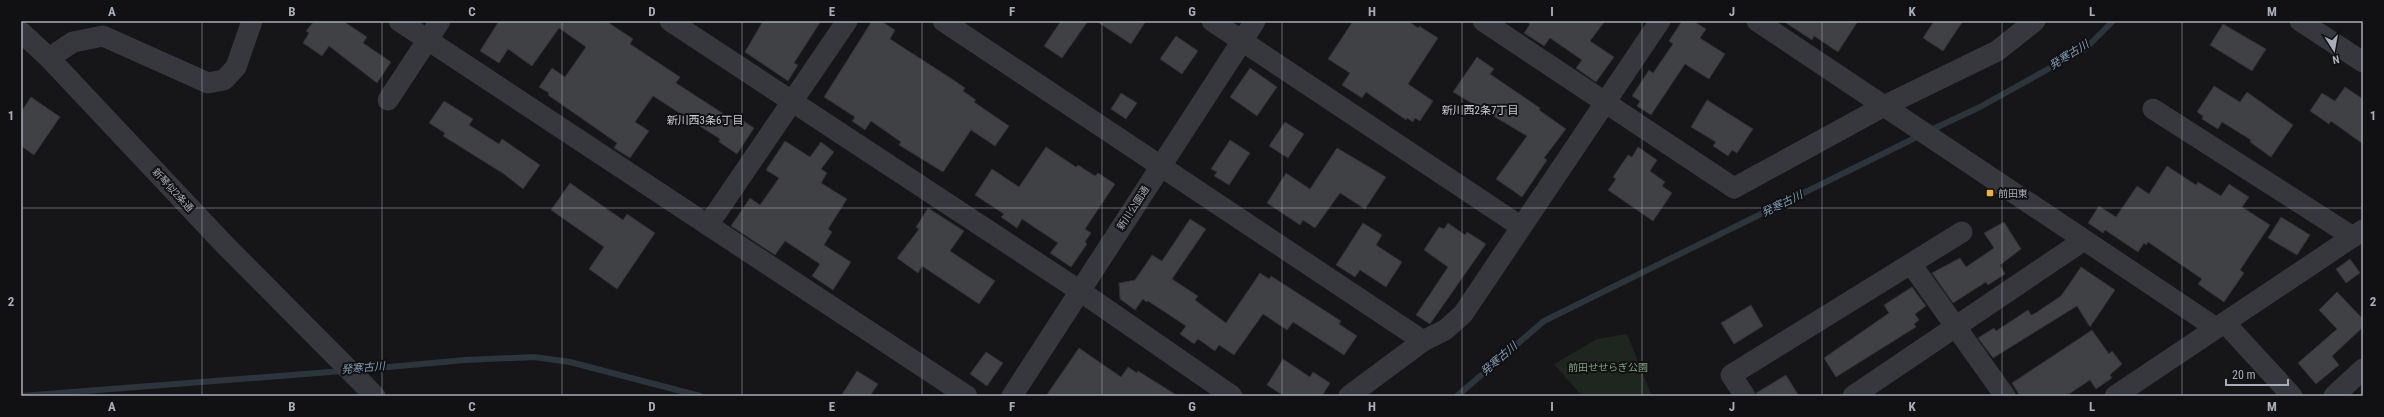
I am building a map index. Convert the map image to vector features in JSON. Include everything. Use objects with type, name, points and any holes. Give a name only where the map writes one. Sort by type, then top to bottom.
[{"type":"street","points":[[49,58],[73,42],[103,36],[208,83],[224,80],[236,67],[252,21]]},
{"type":"street","points":[[399,21],[967,396]]},
{"type":"street","points":[[388,100],[440,21]]},
{"type":"street","points":[[670,21],[1080,291],[1232,396]]},
{"type":"street","points":[[708,225],[847,21]]},
{"type":"street","points":[[943,21],[1161,164],[1423,341]]},
{"type":"street","points":[[1212,21],[1520,226]]},
{"type":"street","name":"新川公園通","points":[[1012,396],[1255,21]]},
{"type":"street","points":[[1482,21],[1734,188],[1891,110],[1997,51],[2033,22]]},
{"type":"street","points":[[1349,396],[1423,341],[1445,330],[1462,314],[1520,226],[1660,21]]},
{"type":"street","points":[[1757,21],[2084,240],[2220,325],[2292,396]]},
{"type":"street","points":[[2300,21],[2363,62]]},
{"type":"street","name":"新琴似2条通","points":[[21,32],[49,58],[224,244],[372,394]]},
{"type":"street","points":[[2115,396],[2358,234],[2154,109]]},
{"type":"street","points":[[1745,396],[1731,375],[1962,232]]},
{"type":"street","points":[[1853,396],[2084,240]]},
{"type":"street","points":[[1911,264],[2005,396]]},
{"type":"street","points":[[2334,396],[2363,370]]},
{"type":"green space","name":"前田せせらぎ公園","points":[[1627,334],[1651,394],[1645,396],[1582,396],[1554,364],[1597,339]]},
{"type":"building","points":[[314,21],[343,21],[367,37],[363,43],[391,62],[377,83],[329,46],[322,56],[303,43],[309,33],[306,31]]},
{"type":"building","points":[[499,21],[606,21],[633,39],[630,44],[680,77],[676,83],[733,120],[736,116],[754,128],[737,154],[719,142],[720,139],[653,96],[635,122],[649,131],[630,158],[614,148],[617,143],[548,95],[549,93],[539,87],[552,68],[565,77],[586,47],[559,28],[532,66],[508,49],[499,63],[480,51]]},
{"type":"building","points":[[763,21],[821,21],[794,63],[798,65],[788,81],[745,52]]},
{"type":"building","points":[[872,21],[881,21],[895,30],[890,39],[965,88],[963,91],[976,100],[974,102],[1009,126],[995,146],[971,130],[943,172],[899,145],[901,142],[871,121],[865,130],[852,121],[855,117],[824,97]]},
{"type":"building","points":[[1061,21],[1088,21],[1062,58],[1044,46]]},
{"type":"building","points":[[1096,21],[1146,21],[1131,44]]},
{"type":"building","points":[[1353,21],[1408,21],[1438,38],[1408,84],[1433,101],[1420,121],[1415,118],[1413,122],[1407,118],[1406,120],[1366,92],[1362,98],[1342,85],[1350,73],[1328,59]]},
{"type":"building","points":[[1526,21],[1605,21],[1590,41],[1614,57],[1596,82],[1576,68],[1582,60],[1550,38],[1544,46],[1524,33],[1530,24]]},
{"type":"building","points":[[1682,21],[1693,21],[1706,29],[1700,38],[1725,54],[1709,79],[1685,64],[1651,115],[1637,106],[1640,101],[1632,96],[1649,70],[1653,73],[1673,44],[1669,41]]},
{"type":"building","points":[[1783,21],[1858,21],[1838,52],[1814,36],[1812,40]]},
{"type":"building","points":[[1934,21],[1963,21],[1943,51],[1923,38]]},
{"type":"building","points":[[2223,24],[2266,49],[2252,71],[2210,45]]},
{"type":"building","points":[[1176,36],[1198,51],[1182,74],[1160,59]]},
{"type":"building","points":[[1477,57],[1494,69],[1490,74],[1540,108],[1539,110],[1566,129],[1544,158],[1547,160],[1522,197],[1496,179],[1527,136],[1453,92]]},
{"type":"building","points":[[1250,68],[1277,87],[1257,116],[1230,97]]},
{"type":"building","points":[[2214,86],[2240,102],[2247,92],[2293,125],[2271,157],[2250,142],[2251,140],[2222,122],[2218,129],[2202,119],[2203,116],[2197,112]]},
{"type":"building","points":[[2345,87],[2363,99],[2363,144],[2331,121],[2329,124],[2310,111],[2322,93],[2335,101]]},
{"type":"building","points":[[1121,93],[1137,103],[1126,119],[1111,109]]},
{"type":"building","points":[[31,97],[60,117],[34,155],[21,146],[21,112]]},
{"type":"building","points":[[1707,100],[1753,129],[1737,153],[1732,150],[1728,156],[1713,146],[1716,142],[1691,127]]},
{"type":"building","points":[[444,101],[473,119],[469,125],[499,144],[502,139],[540,165],[523,189],[504,174],[443,136],[445,133],[429,123]]},
{"type":"building","points":[[1285,122],[1304,134],[1288,158],[1269,146]]},
{"type":"building","points":[[1230,140],[1250,153],[1229,185],[1214,176],[1217,172],[1211,169]]},
{"type":"building","points":[[785,141],[810,157],[821,142],[834,152],[821,169],[827,173],[821,183],[847,199],[828,229],[832,232],[824,245],[851,262],[833,290],[812,276],[820,264],[785,241],[775,255],[731,226],[750,198],[760,205],[779,178],[766,170]]},
{"type":"building","points":[[1046,147],[1076,167],[1078,165],[1095,176],[1098,173],[1115,184],[1085,229],[1091,233],[1085,242],[1087,244],[1071,267],[1050,253],[1058,243],[1022,219],[1017,228],[1001,217],[1004,214],[975,195],[992,169],[1019,187]]},
{"type":"building","points":[[1638,147],[1657,160],[1650,171],[1665,182],[1662,186],[1672,193],[1653,221],[1608,190],[1616,179],[1613,177],[1628,155],[1632,157]]},
{"type":"building","points":[[1337,148],[1386,177],[1365,209],[1340,193],[1315,228],[1303,220],[1300,225],[1267,203],[1286,173],[1310,189]]},
{"type":"building","points":[[2167,166],[2196,185],[2198,182],[2221,196],[2229,184],[2249,197],[2242,207],[2270,225],[2240,270],[2244,273],[2224,302],[2198,284],[2202,279],[2148,242],[2146,245],[2144,243],[2138,252],[2105,230],[2103,233],[2088,223],[2099,206],[2116,217],[2137,186],[2149,194]]},
{"type":"building","points":[[570,183],[623,220],[627,214],[655,233],[617,289],[589,269],[604,247],[551,210]]},
{"type":"building","points":[[928,208],[964,231],[950,251],[995,281],[979,304],[922,266],[918,273],[897,258],[919,229],[916,227]]},
{"type":"building","points":[[2281,217],[2310,235],[2297,255],[2268,238]]},
{"type":"building","points":[[1190,219],[1206,229],[1172,279],[1198,296],[1195,300],[1226,323],[1260,273],[1269,279],[1271,276],[1341,321],[1339,324],[1357,336],[1344,355],[1293,322],[1287,330],[1263,314],[1234,355],[1219,345],[1215,351],[1198,339],[1194,344],[1180,334],[1186,326],[1148,301],[1146,302],[1143,299],[1135,310],[1120,299],[1119,283],[1135,280],[1152,255],[1162,261]]},
{"type":"building","points":[[2004,222],[2021,249],[2000,265],[2005,274],[1988,285],[1986,282],[1953,303],[1932,273],[1960,258],[1966,267],[1994,248],[1984,233]]},
{"type":"building","points":[[1363,223],[1382,235],[1376,245],[1402,262],[1386,287],[1360,270],[1355,277],[1336,265]]},
{"type":"building","points":[[1448,223],[1465,235],[1467,232],[1486,244],[1430,324],[1416,315],[1448,267],[1424,250],[1439,227],[1444,229]]},
{"type":"building","points":[[2350,259],[2360,273],[2346,283],[2336,269]]},
{"type":"building","points":[[2081,267],[2115,290],[2090,327],[2077,306],[1993,358],[1978,338],[1994,328],[1996,331],[2028,310],[2031,315],[2034,314],[2061,296]]},
{"type":"building","points":[[1912,287],[1926,306],[1915,314],[1919,320],[1914,324],[1916,327],[1836,377],[1824,358],[1889,313],[1884,305]]},
{"type":"building","points":[[2337,292],[2363,319],[2363,327],[2332,356],[2339,365],[2316,384],[2298,363],[2337,329],[2319,310]]},
{"type":"building","points":[[1751,305],[1763,326],[1734,344],[1721,323]]},
{"type":"building","points":[[2092,330],[2109,354],[2112,351],[2122,364],[2110,375],[2112,378],[2096,389],[2090,380],[2066,396],[2020,396],[2012,383]]},
{"type":"building","points":[[1079,348],[1121,377],[1128,367],[1137,373],[1138,371],[1178,396],[1046,396]]},
{"type":"building","points":[[986,352],[1003,363],[987,386],[970,374]]},
{"type":"building","points":[[1283,359],[1310,377],[1313,372],[1330,383],[1322,396],[1284,396],[1267,385]]},
{"type":"building","points":[[857,371],[878,384],[870,396],[841,396]]},
{"type":"building","points":[[1786,375],[1799,396],[1757,396],[1756,393]]},
{"type":"waterway","name":"発寒古川","points":[[1929,131],[1980,107],[2086,48],[2113,21]]},
{"type":"waterway","name":"発寒古川","points":[[1457,396],[1544,321],[1921,135]]},
{"type":"waterway","name":"発寒古川","points":[[356,370],[465,360],[534,357],[570,362],[700,396]]},
{"type":"waterway","name":"発寒古川","points":[[21,396],[343,371]]},
{"type":"place","name":"前田東","points":[[1990,193]]},
{"type":"district","name":"新川西2条7丁目","points":[[1480,110]]},
{"type":"district","name":"新川西3条6丁目","points":[[705,120]]}]
